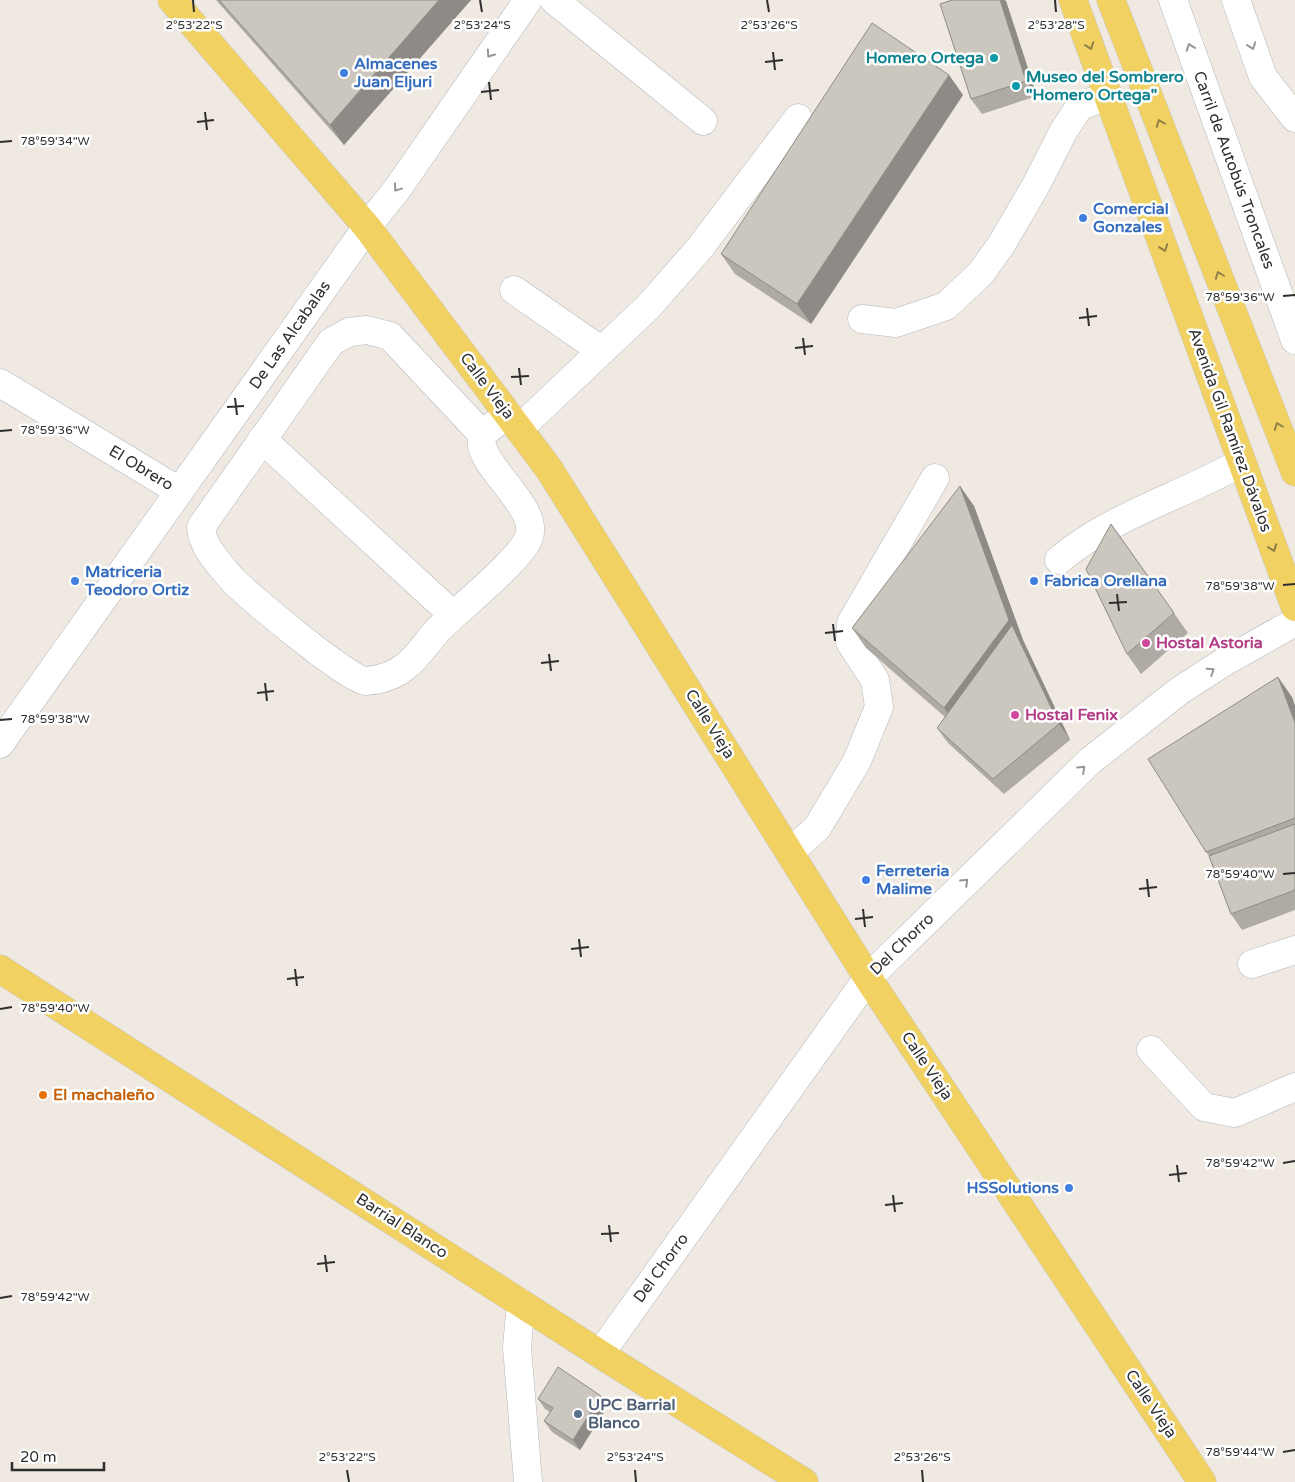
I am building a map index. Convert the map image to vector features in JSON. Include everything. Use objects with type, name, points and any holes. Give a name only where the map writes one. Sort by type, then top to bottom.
[{"type":"main road","name":"Calle Vieja","points":[[172,0],[366,227],[549,469],[868,978],[1202,1482]]},
{"type":"main road","name":"Avenida Gil Ramírez Dávalos","points":[[1073,0],[1295,607]]},
{"type":"main road","points":[[1112,0],[1295,472]]},
{"type":"main road","name":"Barrial Blanco","points":[[0,968],[600,1354],[804,1482]]},
{"type":"street","name":"De Las Alcabalas","points":[[0,744],[366,227],[398,188],[528,0]]},
{"type":"street","points":[[554,0],[703,121]]},
{"type":"street","name":"Carril de Autobús Troncales","points":[[1173,0],[1295,340]]},
{"type":"street","points":[[1236,0],[1263,77],[1295,118]]},
{"type":"street","points":[[862,319],[896,323],[946,306],[981,273],[1001,245],[1036,186],[1063,132],[1079,107],[1108,95]]},
{"type":"street","points":[[482,434],[513,422],[602,351],[648,307],[699,250],[798,118]]},
{"type":"street","points":[[514,290],[602,351]]},
{"type":"street","points":[[367,330],[390,336],[482,434],[482,445],[490,462],[520,502],[529,525],[529,536],[517,554],[453,615],[407,665],[383,680],[362,681],[324,657],[232,579],[201,539],[201,527],[262,439],[331,342],[349,332],[367,330]]},
{"type":"street","name":"El Obrero","points":[[0,384],[179,491]]},
{"type":"street","points":[[262,439],[453,615]]},
{"type":"street","points":[[1059,560],[1075,546],[1135,514],[1242,462]]},
{"type":"street","points":[[790,852],[817,828],[857,761],[879,707],[875,680],[850,642],[851,623],[935,478]]},
{"type":"street","name":"Del Chorro","points":[[600,1354],[868,978],[1090,761],[1180,691],[1224,662],[1295,622]]},
{"type":"street","points":[[1252,964],[1295,950]]},
{"type":"street","points":[[1150,1050],[1204,1107],[1235,1113],[1295,1087]]},
{"type":"street","points":[[521,1303],[517,1347],[528,1482]]},
{"type":"building","name":"Almacenes Juan Eljuri","points":[[219,0],[439,0],[330,125]]},
{"type":"building","name":"Homero Ortega","points":[[952,0],[1000,0],[1026,81],[971,99],[940,4]]},
{"type":"building","points":[[872,23],[949,75],[797,304],[721,254]]},
{"type":"building","points":[[960,486],[1009,620],[944,708],[852,628]]},
{"type":"building","points":[[1111,524],[1174,613],[1127,654],[1086,569]]},
{"type":"building","points":[[1012,625],[1059,724],[993,779],[937,728]]},
{"type":"building","points":[[1278,677],[1295,723],[1295,818],[1206,852],[1148,759]]},
{"type":"building","points":[[1295,824],[1295,890],[1231,914],[1209,856]]},
{"type":"building","name":"UPC Barrial Blanco","points":[[558,1367],[601,1396],[573,1440],[544,1421],[553,1408],[538,1399]]},
{"type":"place","name":"Homero Ortega","points":[[994,58]]},
{"type":"place","name":"Almacenes Juan Eljuri","points":[[344,73]]},
{"type":"place","name":"Museo del Sombrero \"Homero Ortega\"","points":[[1016,86]]},
{"type":"place","name":"Comercial Gonzales","points":[[1083,218]]},
{"type":"place","name":"Matriceria Teodoro Ortiz","points":[[75,581]]},
{"type":"place","name":"Fabrica Orellana","points":[[1034,581]]},
{"type":"place","name":"Hostal Astoria","points":[[1146,643]]},
{"type":"place","name":"Hostal Fenix","points":[[1015,715]]},
{"type":"place","name":"Ferreteria Malime","points":[[866,880]]},
{"type":"place","name":"El machaleño","points":[[43,1095]]},
{"type":"place","name":"HSSolutions","points":[[1069,1188]]},
{"type":"place","name":"UPC Barrial Blanco","points":[[578,1414]]}]
